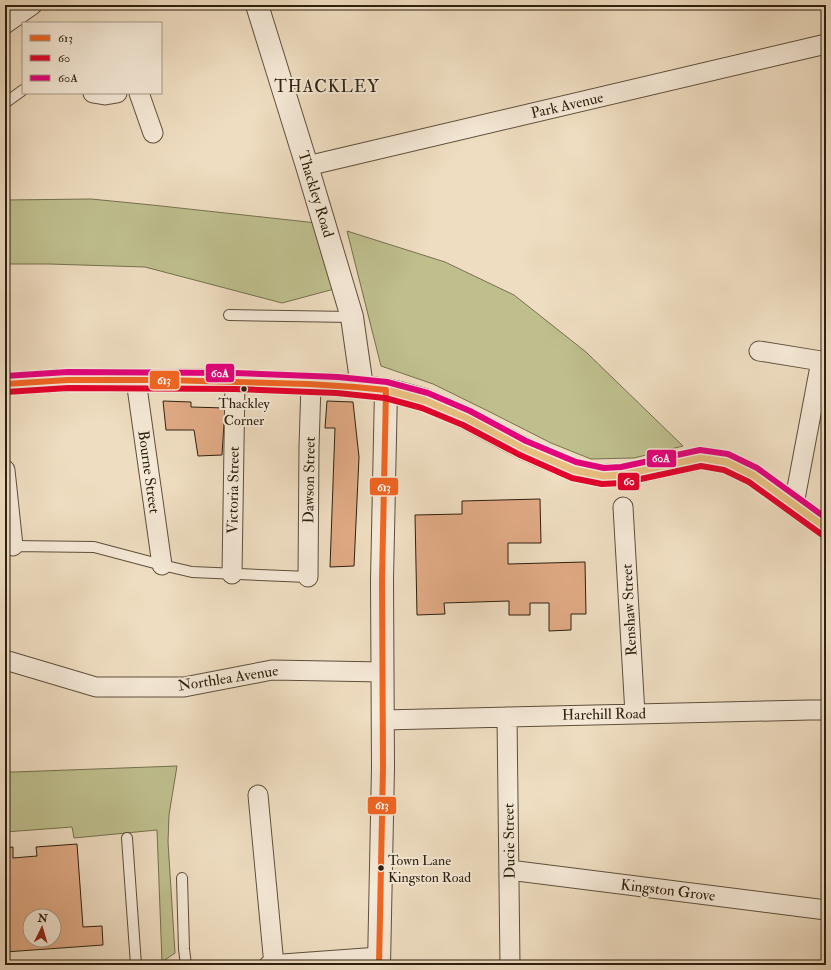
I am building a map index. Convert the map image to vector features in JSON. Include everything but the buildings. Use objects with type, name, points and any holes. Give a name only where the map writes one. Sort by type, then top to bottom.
[{"type":"main road","points":[[5,384],[68,380],[235,381],[312,384],[386,390],[425,400],[466,418],[523,448],[574,470],[602,476],[622,475],[701,458],[726,462],[753,475],[826,528]]},
{"type":"street","name":"Thackley Road","points":[[257,5],[352,317],[362,387]]},
{"type":"street","points":[[5,24],[30,13]]},
{"type":"street","name":"Park Avenue","points":[[307,166],[826,44]]},
{"type":"street","points":[[99,94],[111,94]]},
{"type":"street","points":[[139,94],[153,133]]},
{"type":"street","points":[[758,351],[823,362],[794,504]]},
{"type":"street","name":"Bourne Street","points":[[136,380],[162,565]]},
{"type":"street","name":"Victoria Street","points":[[232,574],[235,381]]},
{"type":"street","name":"Dawson Street","points":[[308,576],[309,448],[312,384]]},
{"type":"street","points":[[270,965],[379,961],[383,767],[382,580],[386,390]]},
{"type":"street","points":[[5,470],[9,547]]},
{"type":"street","name":"Renshaw Street","points":[[623,507],[635,714]]},
{"type":"street","name":"Northlea Avenue","points":[[5,660],[96,688],[184,687],[272,670],[383,672]]},
{"type":"street","name":"Harehill Road","points":[[383,720],[826,710]]},
{"type":"street","name":"Ducie Street","points":[[507,717],[510,965]]},
{"type":"street","points":[[258,795],[274,965]]},
{"type":"street","name":"Kingston Grove","points":[[509,870],[826,910]]},
{"type":"lane","points":[[5,104],[22,91]]},
{"type":"lane","points":[[229,315],[352,317]]},
{"type":"lane","points":[[9,547],[94,547],[192,572],[308,576]]},
{"type":"lane","points":[[127,838],[136,965]]},
{"type":"lane","points":[[182,878],[184,949],[186,965]]},
{"type":"green space","points":[[91,199],[317,223],[338,288],[282,303],[145,267],[5,264],[5,200]]},
{"type":"green space","points":[[347,231],[445,262],[514,295],[586,352],[683,446],[634,458],[591,459],[551,443],[433,384],[381,366]]},
{"type":"green space","points":[[177,766],[169,815],[168,842],[175,953],[162,962],[157,830],[74,838],[72,827],[5,832],[5,772]]},
{"type":"transit line","name":"60A","points":[[5,376],[68,372],[235,373],[338,377],[387,382],[428,393],[470,411],[526,441],[576,462],[604,468],[621,467],[700,450],[728,454],[757,468],[826,518]]},
{"type":"transit line","name":"613","points":[[5,384],[68,380],[165,380],[308,384],[386,390],[382,580],[383,767],[379,965]]},
{"type":"transit line","name":"60","points":[[6,392],[68,388],[235,389],[337,393],[385,398],[422,408],[463,425],[520,455],[572,478],[602,484],[622,483],[701,466],[724,470],[749,482],[821,534]]},
{"type":"place","name":"Thackley Corner","points":[[244,389]]},
{"type":"place","name":"Town Lane Kingston Road","points":[[381,868]]},
{"type":"district","name":"THACKLEY","points":[[327,86]]}]
